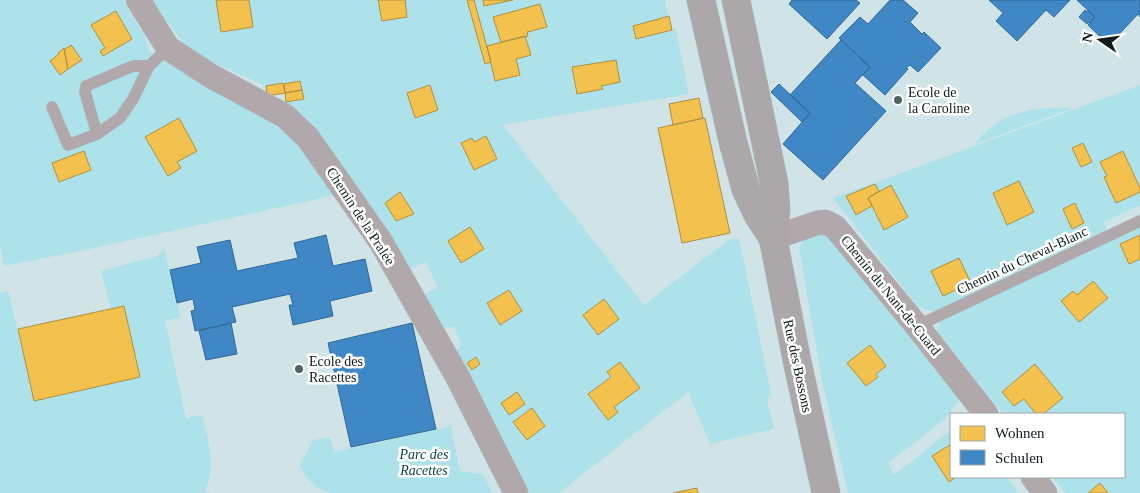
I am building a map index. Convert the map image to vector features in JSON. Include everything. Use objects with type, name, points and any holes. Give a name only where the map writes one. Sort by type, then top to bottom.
[{"type":"street","name":"Chemin de la Pralée","points":[[138,0],[168,48],[211,76],[285,116],[308,138],[381,242],[457,376],[516,493]]},
{"type":"street","name":"Rue des Bossons","points":[[701,0],[746,190],[758,215],[773,238]]},
{"type":"street","name":"Rue des Bossons","points":[[736,0],[774,183],[776,210],[773,238],[797,361],[826,493]]},
{"type":"street","points":[[738,161],[768,154]]},
{"type":"street","name":"Chemin du Nant-de-Cuard","points":[[773,238],[817,223],[825,222],[835,227],[917,326],[985,413]]},
{"type":"street","points":[[1034,478],[1045,493]]},
{"type":"lane","points":[[52,107],[68,145],[97,134],[120,118],[133,99],[149,66],[168,48]]},
{"type":"lane","points":[[97,134],[85,92],[86,86],[133,66],[149,66]]},
{"type":"lane","name":"Chemin du Cheval-Blanc","points":[[917,326],[1140,221]]},
{"type":"green space","points":[[0,0],[123,0],[145,37],[150,52],[204,80],[257,111],[281,129],[302,149],[341,194],[4,266],[0,247]]},
{"type":"green space","points":[[151,0],[666,0],[672,29],[676,29],[689,94],[503,125],[644,305],[728,240],[739,238],[771,393],[767,399],[774,429],[710,444],[688,392],[559,493],[526,493],[455,354],[461,344],[454,327],[440,328],[423,295],[438,288],[426,262],[408,270],[288,109],[285,93],[267,96],[265,86],[190,52]]},
{"type":"green space","points":[[1140,85],[1140,207],[1138,206],[1104,222],[1108,232],[935,312],[918,307],[833,198]]},
{"type":"green space","points":[[1078,106],[973,145],[989,128],[1010,116],[1030,110]]},
{"type":"green space","points":[[1140,227],[1140,493],[1065,493],[1053,478],[1125,478],[1125,413],[1002,413],[937,331],[941,321]]},
{"type":"green space","points":[[812,235],[825,235],[835,240],[960,399],[945,419],[888,463],[894,475],[950,431],[950,478],[1007,478],[1019,493],[848,493],[822,381],[799,248],[803,239]]},
{"type":"green space","points":[[164,248],[181,317],[165,321],[186,418],[202,415],[211,462],[209,481],[205,491],[211,493],[0,493],[0,293],[8,291],[9,294],[34,401],[139,377],[124,306],[111,308],[101,271],[157,256]]},
{"type":"green space","name":"Parc des Racettes","points":[[451,426],[460,471],[483,474],[493,493],[330,493],[317,488],[305,476],[300,465],[313,440],[330,437],[334,452]]},
{"type":"building: Wohnen","points":[[216,0],[249,0],[253,27],[221,32]]},
{"type":"building: Wohnen","points":[[378,0],[405,0],[407,17],[382,21]]},
{"type":"building: Wohnen","points":[[467,0],[474,0],[491,62],[485,64]]},
{"type":"building: Wohnen","points":[[483,0],[513,0],[484,6]]},
{"type":"building: Wohnen","points":[[540,4],[547,27],[527,32],[528,36],[501,42],[493,17]]},
{"type":"building: Wohnen","points":[[116,11],[132,39],[103,56],[100,51],[105,48],[91,25]]},
{"type":"building: Wohnen","points":[[669,16],[672,30],[636,39],[633,26]]},
{"type":"building: Wohnen","points":[[525,36],[531,55],[516,59],[520,75],[495,81],[487,46]]},
{"type":"building: Wohnen","points":[[71,45],[82,60],[68,69],[64,50]]},
{"type":"building: Wohnen","points":[[64,48],[68,69],[60,75],[50,61]]},
{"type":"building: Wohnen","points":[[616,60],[620,82],[601,86],[603,89],[577,94],[572,67]]},
{"type":"building: Wohnen","points":[[300,81],[302,90],[285,93],[284,84]]},
{"type":"building: Wohnen","points":[[283,83],[285,93],[267,96],[266,86]]},
{"type":"building: Wohnen","points":[[430,85],[438,110],[415,118],[407,93]]},
{"type":"building: Wohnen","points":[[302,90],[304,99],[286,102],[285,93]]},
{"type":"building: Wohnen","points":[[699,98],[703,118],[673,125],[669,104]]},
{"type":"building: Wohnen","points":[[179,118],[197,151],[177,162],[181,168],[168,176],[145,137]]},
{"type":"building: Wohnen","points":[[705,118],[730,233],[682,243],[658,128]]},
{"type":"building: Wohnen","points":[[486,136],[497,159],[474,170],[461,143],[472,138],[474,142]]},
{"type":"building: Wohnen","points":[[1083,143],[1092,162],[1081,167],[1072,148]]},
{"type":"building: Wohnen","points":[[84,151],[91,170],[59,182],[52,163]]},
{"type":"building: Wohnen","points":[[1123,151],[1140,188],[1140,192],[1116,203],[1104,177],[1107,176],[1100,162]]},
{"type":"building: Wohnen","points":[[1019,181],[1034,212],[1007,225],[993,193]]},
{"type":"building: Wohnen","points":[[875,184],[879,191],[868,198],[872,206],[856,215],[846,196]]},
{"type":"building: Wohnen","points":[[891,185],[908,217],[884,230],[868,198]]},
{"type":"building: Wohnen","points":[[400,192],[414,214],[396,221],[385,203]]},
{"type":"building: Wohnen","points":[[1075,203],[1084,223],[1072,229],[1063,209]]},
{"type":"building: Wohnen","points":[[470,227],[484,249],[461,263],[448,241]]},
{"type":"building: Wohnen","points":[[1140,235],[1140,259],[1129,264],[1120,244]]},
{"type":"building: Wohnen","points":[[959,258],[971,283],[943,296],[931,271]]},
{"type":"building: Wohnen","points":[[1093,281],[1108,298],[1079,322],[1061,301],[1073,291],[1077,295]]},
{"type":"building: Wohnen","points":[[509,290],[522,311],[500,325],[487,303]]},
{"type":"building: Wohnen","points":[[604,299],[619,319],[598,335],[583,315]]},
{"type":"building: Wohnen","points":[[124,306],[140,377],[34,401],[18,329]]},
{"type":"building: Wohnen","points":[[870,345],[886,366],[876,374],[878,377],[866,386],[847,363]]},
{"type":"building: Wohnen","points":[[476,357],[480,364],[472,370],[467,363]]},
{"type":"building: Wohnen","points":[[620,362],[640,388],[614,407],[618,412],[608,420],[588,394],[611,377],[607,372]]},
{"type":"building: Wohnen","points":[[1035,364],[1063,398],[1044,413],[1035,413],[1024,399],[1014,406],[1002,392]]},
{"type":"building: Wohnen","points":[[517,392],[525,404],[509,415],[501,403]]},
{"type":"building: Wohnen","points":[[532,408],[545,426],[527,440],[513,422]]},
{"type":"building: Wohnen","points":[[950,445],[950,478],[955,478],[949,482],[932,456]]},
{"type":"building: Wohnen","points":[[1100,483],[1108,493],[1088,493]]},
{"type":"building: Wohnen","points":[[697,488],[698,493],[673,493]]},
{"type":"building: Schulen","points":[[792,0],[856,0],[860,3],[827,39],[789,4]]},
{"type":"building: Schulen","points":[[890,0],[903,0],[918,13],[910,22],[941,48],[918,72],[910,65],[906,68],[908,69],[885,95],[863,75],[870,67],[839,38],[860,17],[868,24]]},
{"type":"building: Schulen","points":[[989,0],[1070,0],[1054,17],[1046,10],[1017,41],[996,21],[1003,13]]},
{"type":"building: Schulen","points":[[1077,0],[1140,0],[1140,17],[1138,14],[1109,45],[1088,25],[1095,17]]},
{"type":"building: Schulen","points":[[1085,10],[1086,12],[1088,10],[1095,17],[1087,24],[1079,17]]},
{"type":"building: Schulen","points":[[841,40],[870,67],[855,83],[886,111],[823,180],[783,144],[810,113],[790,95]]},
{"type":"building: Schulen","points":[[779,84],[810,113],[802,122],[771,92]]},
{"type":"building: Schulen","points":[[326,235],[333,266],[365,259],[372,291],[330,301],[333,316],[293,325],[289,305],[293,305],[290,294],[232,307],[236,322],[195,331],[191,311],[195,310],[193,299],[177,303],[170,270],[201,263],[197,247],[230,240],[237,271],[298,258],[294,243]]},
{"type":"building: Schulen","points":[[231,323],[237,354],[206,360],[199,331]]},
{"type":"building: Schulen","points":[[412,323],[436,429],[351,447],[328,343]]},
{"type":"place","name":"Ecole de la Caroline","points":[[898,100]]},
{"type":"place","name":"Ecole des Racettes","points":[[299,369]]}]
